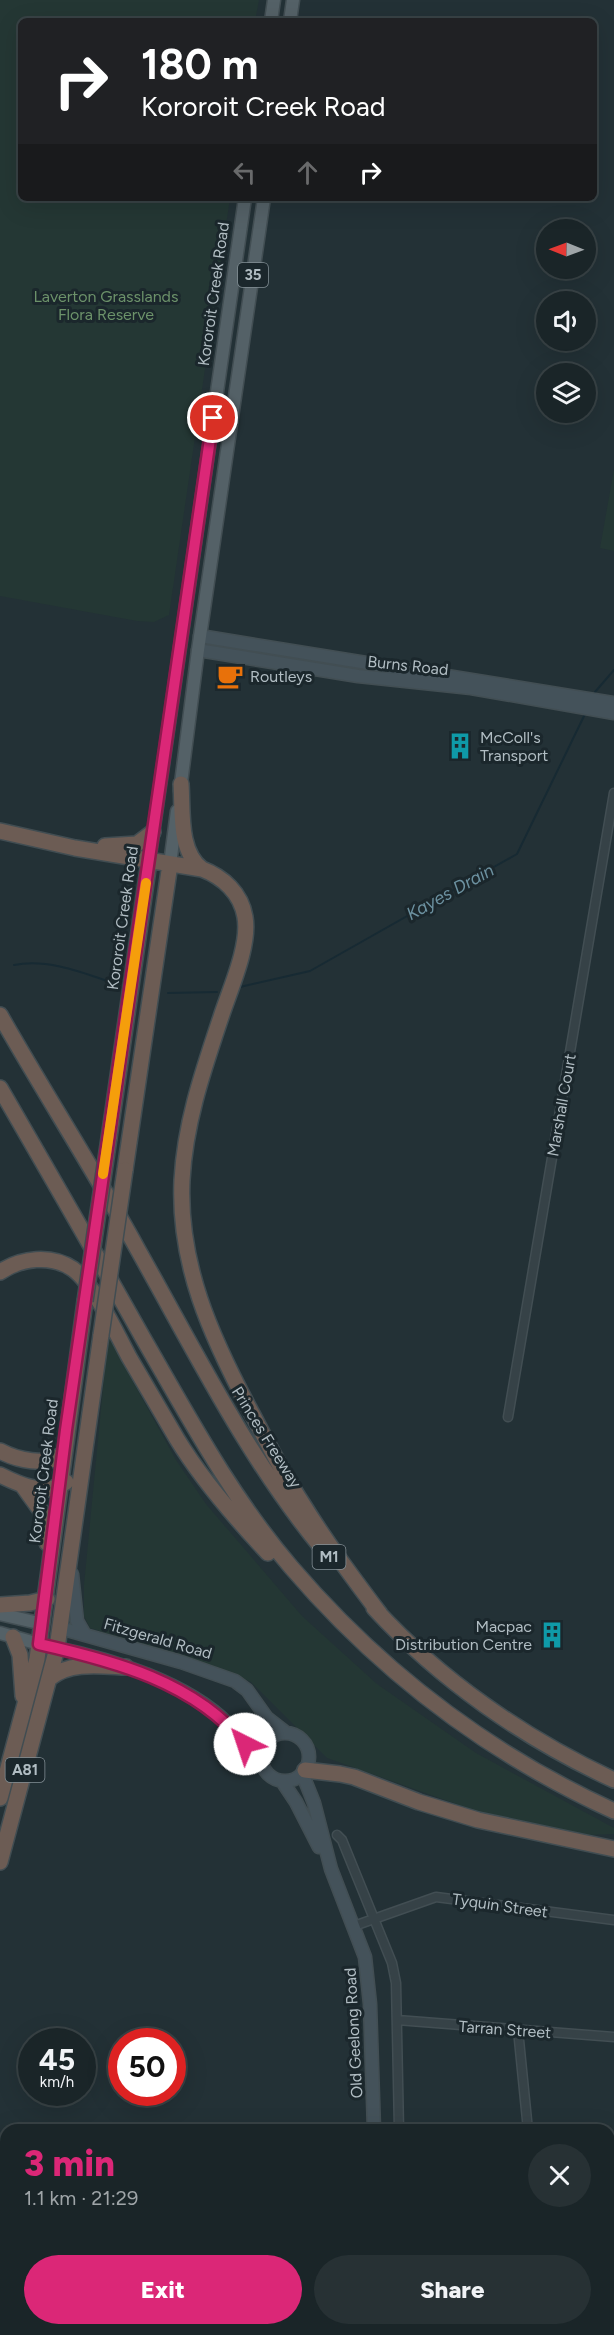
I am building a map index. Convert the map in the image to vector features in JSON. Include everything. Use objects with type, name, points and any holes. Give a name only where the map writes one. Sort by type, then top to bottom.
[{"type":"highway","points":[[181,784],[185,838],[192,860],[201,869]]},
{"type":"highway","points":[[0,831],[75,848],[201,869],[221,878],[236,894],[242,905],[246,927],[242,952],[200,1081],[187,1129],[182,1186],[183,1228],[189,1265],[200,1305],[213,1337],[285,1477],[318,1528],[380,1614]]},
{"type":"highway","points":[[75,848],[133,845],[142,842],[153,832]]},
{"type":"highway","name":"Kororoit Creek Road","points":[[39,1644],[63,1454],[149,861]]},
{"type":"highway","name":"35","points":[[60,1628],[85,1438],[170,864]]},
{"type":"highway","name":"Princes Freeway","points":[[0,1015],[137,1247],[197,1358],[269,1479],[308,1533],[380,1614],[434,1665],[495,1711],[539,1740],[614,1780]]},
{"type":"highway","name":"M1","points":[[0,1088],[197,1432],[236,1494],[303,1581],[359,1640],[396,1674],[459,1723],[570,1790],[614,1811]]},
{"type":"highway","points":[[0,1272],[18,1263],[35,1259],[61,1263],[78,1274],[114,1328],[177,1439],[213,1490],[297,1582],[396,1674]]},
{"type":"highway","points":[[0,1475],[23,1486],[41,1489],[59,1487],[65,1484],[71,1475],[85,1438]]},
{"type":"highway","points":[[0,1451],[28,1460],[54,1460],[63,1454]]},
{"type":"highway","points":[[23,1486],[41,1511],[50,1564]]},
{"type":"highway","points":[[0,1605],[30,1603],[46,1599]]},
{"type":"highway","name":"Fitzgerald Road","points":[[43,1624],[60,1628]]},
{"type":"highway","points":[[39,1644],[57,1648],[60,1628]]},
{"type":"highway","points":[[6,1635],[20,1655],[24,1711]]},
{"type":"highway","name":"A81","points":[[0,1798],[24,1711],[39,1644]]},
{"type":"highway","name":"A81","points":[[0,1862],[57,1648]]},
{"type":"highway","points":[[50,1678],[58,1672],[69,1669],[95,1666],[126,1667]]},
{"type":"highway","points":[[304,1772],[354,1777],[419,1802],[478,1820],[614,1849]]},
{"type":"main road","points":[[271,18],[274,0]]},
{"type":"main road","points":[[290,18],[293,0]]},
{"type":"main road","name":"Kororoit Creek Road","points":[[149,861],[245,201]]},
{"type":"main road","name":"35","points":[[170,864],[198,650],[264,201]]},
{"type":"main road","points":[[223,350],[241,352]]},
{"type":"main road","points":[[181,640],[200,636]]},
{"type":"main road","name":"Burns Road","points":[[200,636],[438,679],[614,703]]},
{"type":"main road","points":[[181,640],[198,650]]},
{"type":"main road","points":[[256,659],[263,647]]},
{"type":"main road","name":"Burns Road","points":[[198,650],[358,676],[438,679],[471,688],[614,713]]},
{"type":"main road","points":[[70,1560],[77,1621],[85,1635]]},
{"type":"main road","name":"Fitzgerald Road","points":[[0,1614],[43,1624]]},
{"type":"main road","name":"Fitzgerald Road","points":[[60,1628],[181,1662],[235,1681],[248,1690],[267,1718],[285,1732]]},
{"type":"main road","points":[[6,1635],[39,1644]]},
{"type":"main road","points":[[57,1648],[126,1667],[158,1680],[199,1702],[227,1722],[270,1776],[282,1781],[293,1779],[304,1772],[309,1755],[305,1744],[297,1736],[285,1732],[274,1735],[265,1743],[261,1755],[263,1767]]},
{"type":"main road","name":"Old Geelong Road","points":[[304,1772],[331,1869]]},
{"type":"main road","name":"Old Geelong Road","points":[[282,1781],[296,1802],[331,1869],[365,1957],[369,1981],[374,2124]]},
{"type":"street","name":"Marshall Court","points":[[508,1418],[614,793]]},
{"type":"street","points":[[337,1835],[342,1840],[392,1963],[396,1983],[399,2124]]},
{"type":"street","name":"Tyquin Street","points":[[354,1926],[436,1897],[614,1920]]},
{"type":"street","name":"Tarran Street","points":[[397,2020],[614,2037]]},
{"type":"street","points":[[518,2030],[527,2124]]},
{"type":"green space","name":"Laverton Grasslands Flora Reserve","points":[[0,0],[259,0],[256,18],[18,18],[18,201],[230,201],[169,615],[154,622],[137,621],[0,596]]},
{"type":"green space","points":[[614,469],[614,551],[600,548]]},
{"type":"green space","points":[[108,1336],[176,1460],[206,1504],[302,1616],[377,1684],[476,1753],[614,1828],[614,1834],[588,1835],[473,1810],[327,1758],[251,1682],[229,1672],[90,1628],[84,1616],[84,1585]]},
{"type":"waterway","name":"Kayes Drain","points":[[595,692],[614,670]]},
{"type":"waterway","name":"Kayes Drain","points":[[240,987],[310,971],[517,854],[585,714]]},
{"type":"waterway","name":"Kayes Drain","points":[[14,965],[27,963],[54,965],[119,985]]},
{"type":"waterway","name":"Kayes Drain","points":[[168,993],[217,992]]},
{"type":"slow traffic","points":[[103,1174],[146,883]]},
{"type":"place","name":"Routleys","points":[[230,676]]},
{"type":"place","name":"McColl's Transport","points":[[460,746]]},
{"type":"place","name":"Macpac Distribution Centre","points":[[552,1635]]},
{"type":"route","points":[[213,418],[66,1430],[39,1644],[69,1650],[126,1667],[187,1694],[227,1722],[245,1744]]}]
